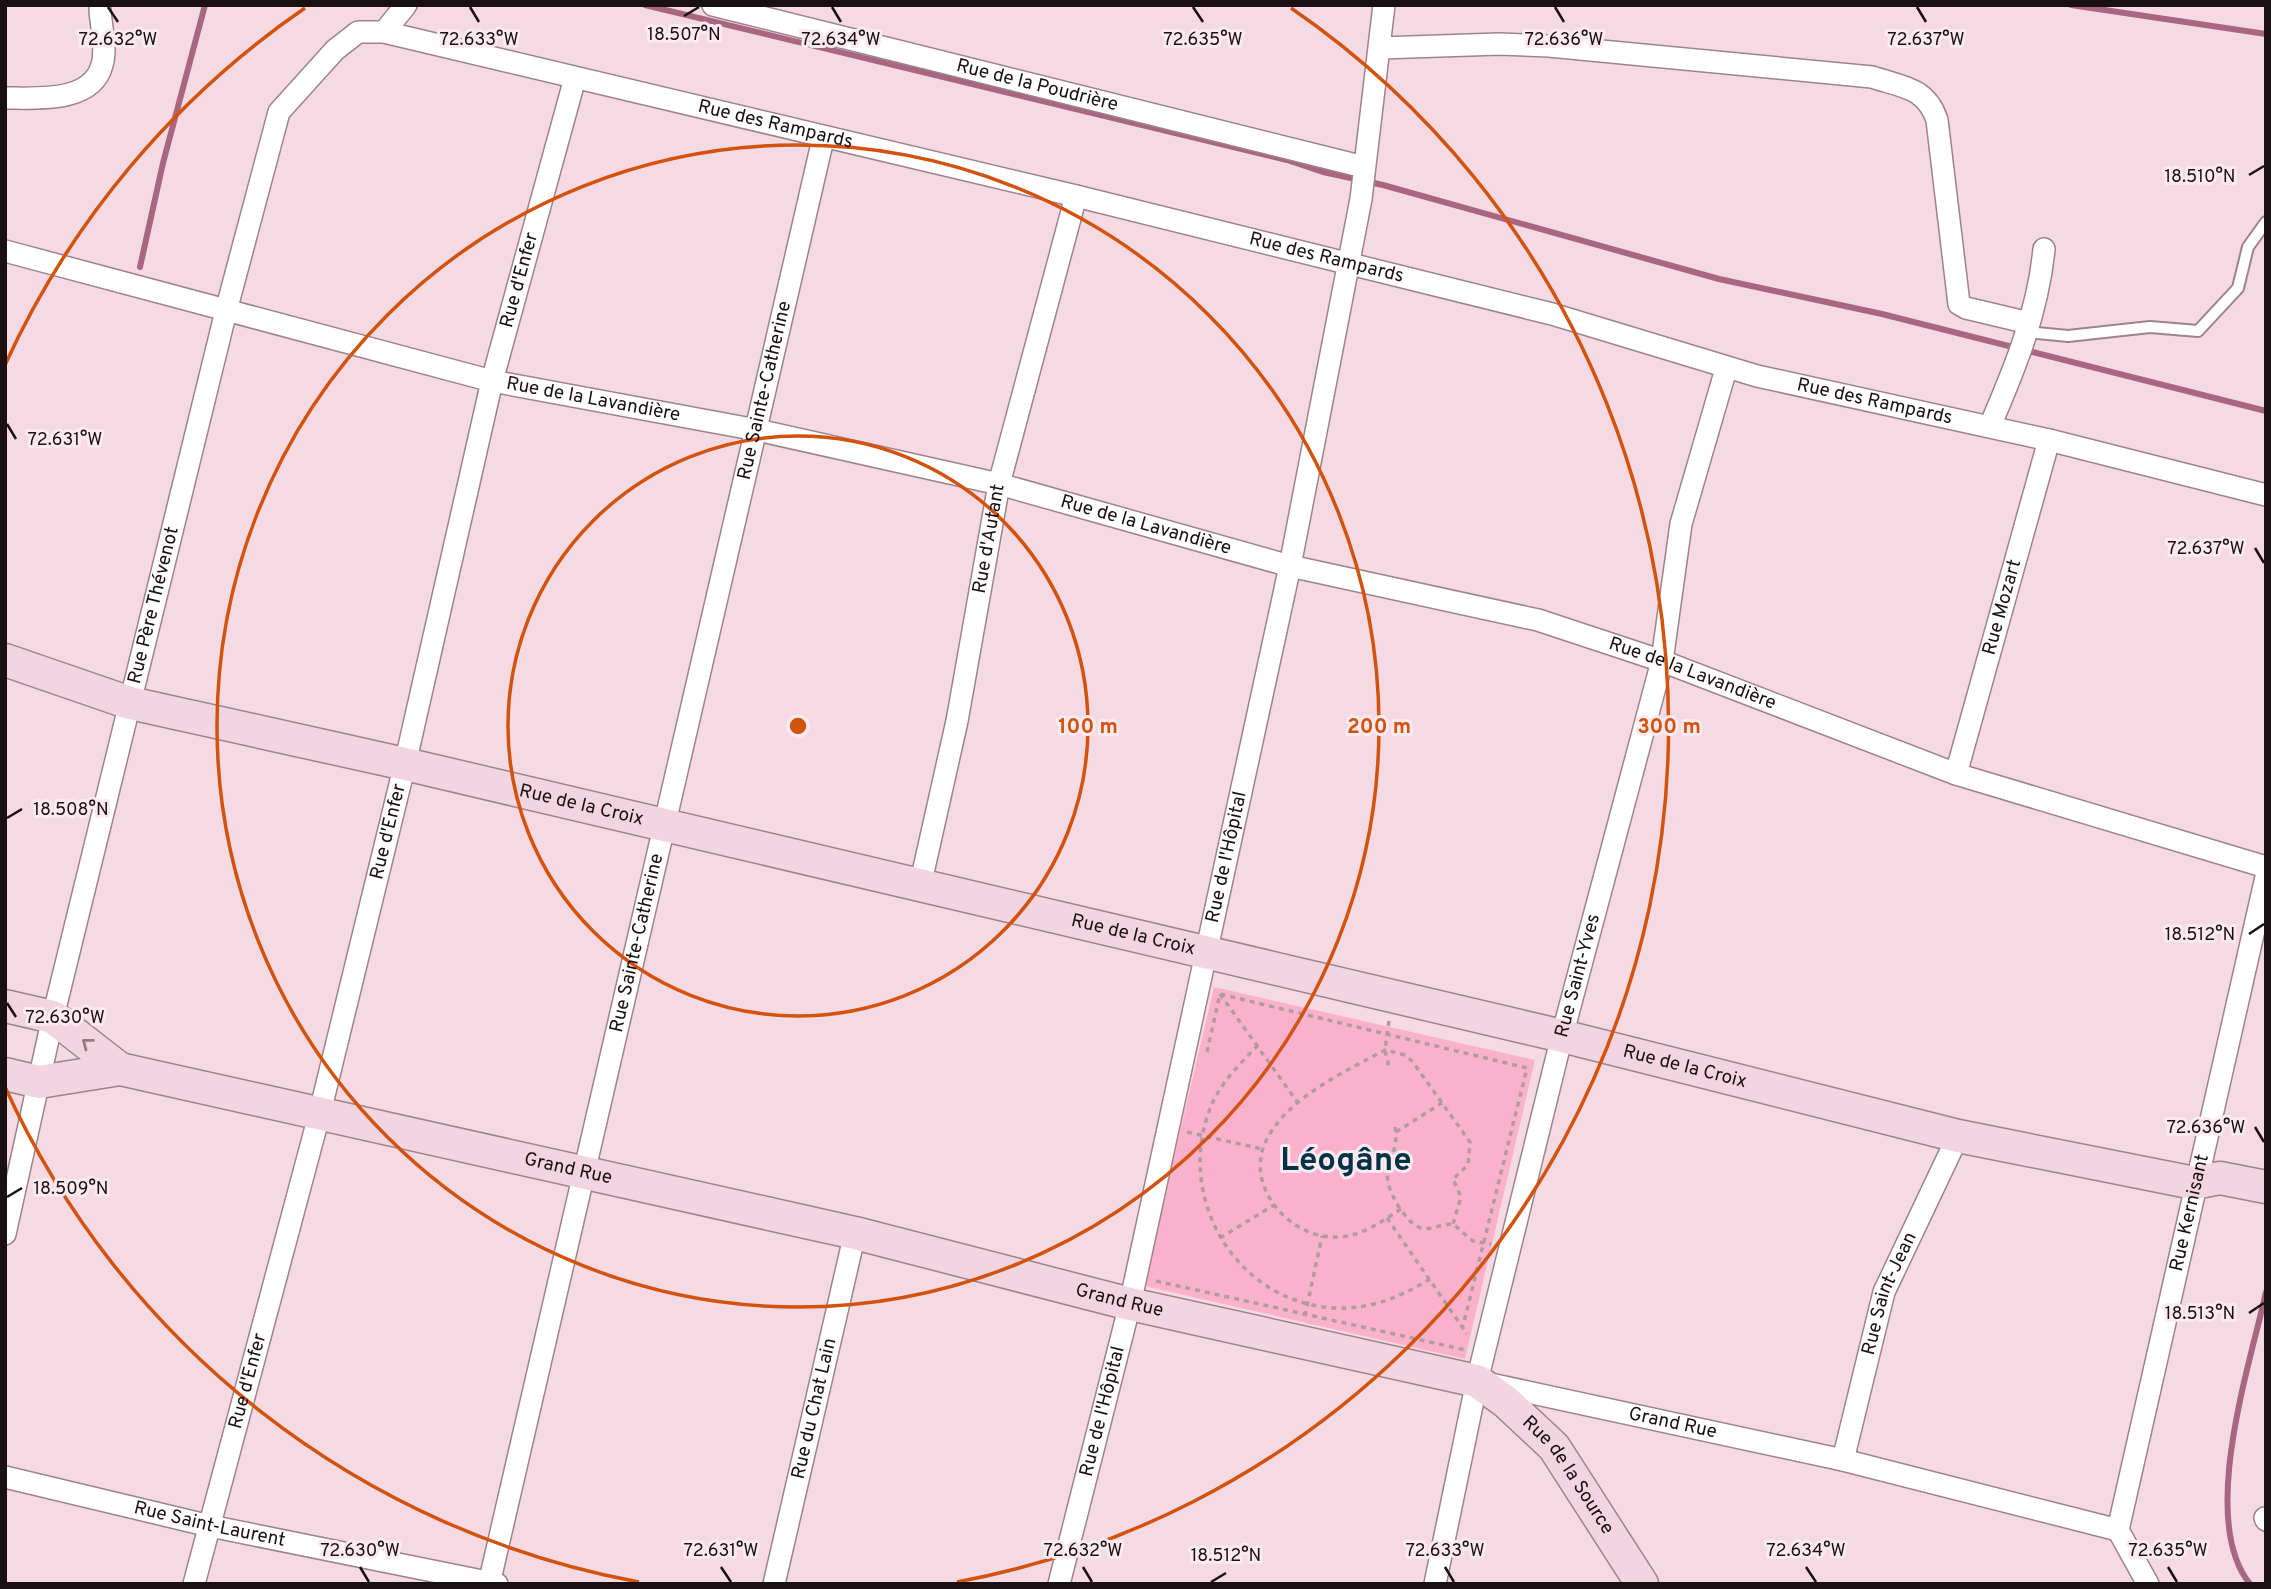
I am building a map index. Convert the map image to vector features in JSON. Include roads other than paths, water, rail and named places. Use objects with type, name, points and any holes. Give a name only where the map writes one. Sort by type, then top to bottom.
[{"type":"street","points":[[384,32],[406,5]]},
{"type":"street","name":"Rue de la Poudrière","points":[[713,5],[1364,167]]},
{"type":"street","name":"Rue de l'Hôpital","points":[[1059,1584],[1130,1304],[1178,1131],[1204,959],[1290,566],[1361,199],[1384,5]]},
{"type":"street","points":[[5,98],[64,95],[90,86],[99,73],[104,57],[100,10]]},
{"type":"street","name":"Rue Père Thévenot","points":[[5,1234],[53,1017],[226,311],[279,112],[335,50],[358,32],[384,32]]},
{"type":"street","name":"Rue des Rampards","points":[[384,32],[823,139],[1076,196],[1552,314],[1726,369],[1990,426],[2266,495]]},
{"type":"street","points":[[1380,48],[1499,44],[1549,46],[1872,77],[1919,93],[1927,98],[1937,120],[1959,304],[1966,309],[2028,328]]},
{"type":"street","name":"Rue d'Enfer","points":[[194,1584],[320,1112],[405,764],[492,381],[575,78]]},
{"type":"street","name":"Rue Sainte-Catherine","points":[[492,1583],[583,1174],[823,139]]},
{"type":"street","name":"Rue d'Autant","points":[[920,886],[957,722],[999,484],[1076,196]]},
{"type":"street","points":[[1990,426],[2018,362],[2040,290],[2045,249]]},
{"type":"street","name":"Rue de la Lavandière","points":[[5,251],[492,381],[757,430],[999,484],[1290,566],[1538,620],[1661,661],[1956,774],[2266,867]]},
{"type":"street","name":"Rue Saint-Yves","points":[[1434,1584],[1480,1363],[1562,1036],[1661,661],[1681,524],[1726,369]]},
{"type":"street","name":"Rue Mozart","points":[[1956,774],[2049,440]]},
{"type":"street","name":"Rue de la Croix","points":[[5,660],[130,703],[405,764],[920,886],[1204,959],[1393,997],[1562,1036],[1958,1136],[2194,1183],[2220,1178],[2266,1187]]},
{"type":"street","name":"Rue Kernisant","points":[[2118,1531],[2194,1183],[2266,877]]},
{"type":"street","name":"Grand Rue","points":[[5,1006],[53,1017],[120,1069]]},
{"type":"street","name":"Grand Rue","points":[[5,1074],[39,1082],[120,1069],[320,1112],[583,1174],[855,1233],[1130,1304],[1303,1328],[1480,1363],[2118,1531]]},
{"type":"street","name":"Rue Saint-Jean","points":[[1843,1460],[1884,1292],[1958,1136]]},
{"type":"street","name":"Rue du Chat Lain","points":[[774,1584],[855,1233]]},
{"type":"street","name":"Rue de la Source","points":[[1480,1363],[1506,1402],[1554,1447],[1643,1584]]},
{"type":"street","name":"Rue Saint-Laurent","points":[[5,1477],[210,1525],[492,1583]]},
{"type":"street","points":[[2118,1531],[2148,1584]]},
{"type":"lane","points":[[2028,328],[2068,336],[2150,327],[2198,331],[2238,288],[2248,247],[2266,222]]},
{"type":"waterway","points":[[140,267],[163,163],[205,5]]},
{"type":"waterway","points":[[645,5],[1287,160],[1719,279],[1882,314],[2266,411]]},
{"type":"waterway","points":[[2071,5],[2266,34]]},
{"type":"waterway","points":[[2250,1584],[2235,1556],[2228,1522],[2228,1483],[2240,1400],[2266,1292]]},
{"type":"district","name":"Léogâne","points":[[1346,1162]]}]
